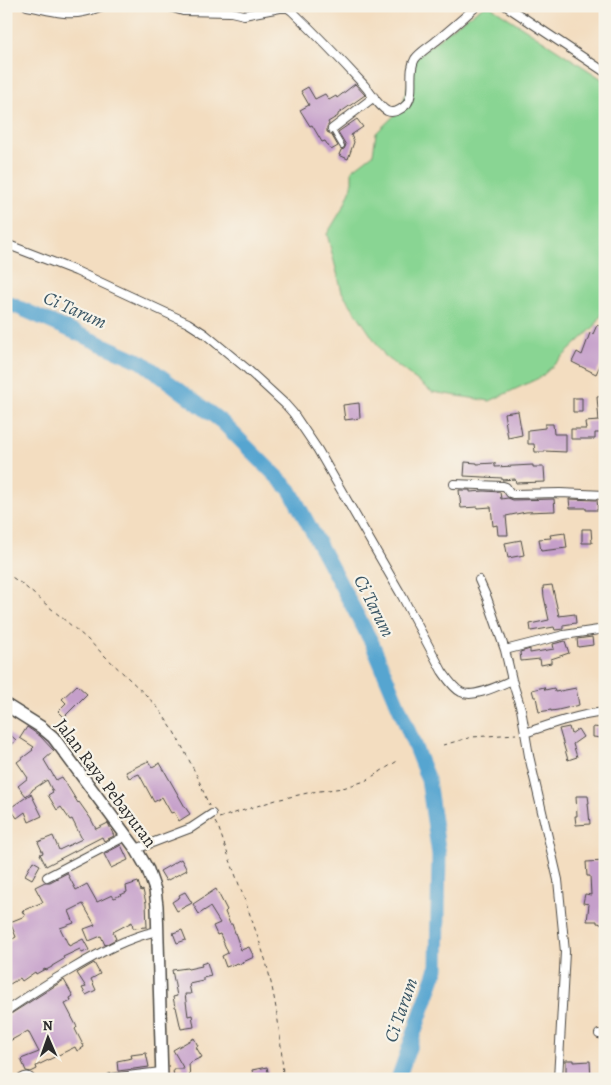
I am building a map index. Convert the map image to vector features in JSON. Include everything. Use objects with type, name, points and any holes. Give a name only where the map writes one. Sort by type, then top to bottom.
[{"type":"main road","name":"Jalan Raya Pebayuran","points":[[6,705],[41,727],[53,737],[136,848],[148,870],[155,890],[157,906],[162,1076]]},
{"type":"street","points":[[27,6],[74,13],[89,11],[103,6]]},
{"type":"street","points":[[168,6],[183,11],[230,12],[244,15],[288,8],[332,50],[382,107],[389,112],[396,112],[409,101],[415,59],[477,6]]},
{"type":"street","points":[[506,6],[605,72]]},
{"type":"street","points":[[332,129],[374,97]]},
{"type":"street","points":[[6,244],[76,271],[188,323],[205,334],[247,369],[285,404],[318,450],[402,596],[442,671],[449,680],[462,693],[474,694],[512,680]]},
{"type":"street","points":[[454,484],[503,486],[513,494],[560,493],[605,495]]},
{"type":"street","points":[[479,580],[505,650],[521,709],[538,795],[558,880],[564,943],[558,1079]]},
{"type":"street","points":[[505,650],[564,635],[605,629]]},
{"type":"street","points":[[525,734],[546,725],[605,712]]},
{"type":"street","points":[[136,848],[191,828],[212,814]]},
{"type":"street","points":[[47,877],[126,836]]},
{"type":"street","points":[[6,1011],[37,990],[108,948],[132,938],[157,931]]},
{"type":"street","points":[[21,1079],[26,1076],[30,1079]]},
{"type":"street","points":[[111,1078],[162,1076]]},
{"type":"lane","points":[[332,129],[342,146]]},
{"type":"path","points":[[6,573],[22,584],[86,638],[159,709],[173,730],[191,764],[212,814]]},
{"type":"path","points":[[444,745],[472,737],[525,734]]},
{"type":"path","points":[[283,1079],[277,1013],[266,964],[219,829],[214,820],[276,800],[312,792],[343,788],[365,781],[399,760]]},
{"type":"green space","points":[[484,6],[490,6],[605,81],[605,309],[595,326],[541,377],[490,401],[432,392],[385,356],[342,292],[327,234],[344,206],[352,186],[352,170],[373,154],[376,133],[401,109],[415,59],[449,30]]},
{"type":"building","points":[[355,84],[365,95],[328,122],[327,132],[331,134],[338,146],[331,150],[325,141],[322,142],[300,110],[309,105],[301,91],[308,87],[315,99],[325,94],[329,100],[336,96],[337,98]]},
{"type":"building","points":[[357,119],[363,127],[351,135],[354,142],[348,159],[339,155],[346,145],[338,132]]},
{"type":"building","points":[[597,325],[605,328],[605,355],[596,374],[572,362],[577,352],[582,355],[590,333],[593,334]]},
{"type":"building","points":[[605,396],[605,433],[595,433],[595,439],[571,439],[571,429],[586,429],[585,422],[599,421],[597,397]]},
{"type":"building","points":[[573,398],[582,398],[582,412],[573,412]]},
{"type":"building","points":[[359,403],[360,418],[345,420],[343,405]]},
{"type":"building","points":[[518,411],[522,435],[508,438],[504,413]]},
{"type":"building","points":[[545,424],[553,424],[554,434],[566,434],[566,452],[535,452],[534,444],[528,444],[528,430],[545,428]]},
{"type":"building","points":[[465,462],[477,464],[495,463],[495,467],[533,465],[533,467],[544,467],[545,482],[516,483],[515,479],[502,480],[502,478],[464,476]]},
{"type":"building","points":[[459,490],[500,492],[501,499],[554,499],[555,511],[526,512],[506,516],[508,535],[498,535],[497,525],[493,526],[491,507],[461,508]]},
{"type":"building","points":[[569,499],[597,500],[598,510],[570,508]]},
{"type":"building","points":[[582,529],[591,529],[592,543],[582,543]]},
{"type":"building","points":[[565,533],[567,548],[541,551],[539,539],[551,538],[550,535]]},
{"type":"building","points":[[521,540],[524,555],[508,558],[505,543]]},
{"type":"building","points":[[552,585],[559,616],[575,614],[576,623],[563,625],[563,629],[555,630],[554,627],[531,631],[530,624],[549,620],[543,586]]},
{"type":"building","points":[[592,637],[593,645],[578,647],[577,639]]},
{"type":"building","points":[[565,641],[569,653],[551,659],[551,663],[541,665],[540,659],[521,661],[520,652],[530,649],[530,653],[554,649],[553,644]]},
{"type":"building","points":[[77,685],[87,694],[64,717],[58,711],[66,703],[62,699]]},
{"type":"building","points":[[544,687],[545,690],[554,688],[555,692],[576,688],[579,705],[539,712],[536,697],[534,697],[532,690]]},
{"type":"building","points":[[27,727],[40,736],[54,751],[44,760],[56,780],[62,777],[96,829],[108,823],[114,836],[104,841],[102,837],[46,866],[40,854],[43,853],[38,842],[53,836],[59,850],[82,839],[72,819],[70,820],[61,807],[57,810],[48,795],[53,792],[47,780],[26,796],[18,786],[28,778],[17,762],[33,750],[34,747],[20,738]]},
{"type":"building","points":[[569,727],[571,734],[578,729],[583,737],[573,744],[577,757],[568,760],[559,729]]},
{"type":"building","points":[[593,727],[603,728],[602,738],[593,737]]},
{"type":"building","points":[[6,731],[16,740],[10,747],[6,744]]},
{"type":"building","points":[[148,761],[152,767],[160,763],[190,814],[179,821],[174,812],[171,813],[162,797],[154,802],[139,774],[129,778],[126,772]]},
{"type":"building","points":[[31,794],[42,816],[29,822],[25,812],[17,818],[10,808]]},
{"type":"building","points":[[576,796],[588,796],[590,824],[576,825]]},
{"type":"building","points":[[121,845],[128,860],[111,868],[104,854]]},
{"type":"building","points":[[181,859],[187,870],[166,881],[160,871]]},
{"type":"building","points":[[33,861],[40,865],[32,879],[25,875]]},
{"type":"building","points":[[605,861],[605,872],[601,872],[602,914],[605,914],[605,924],[597,923],[597,921],[587,921],[589,904],[583,903],[585,894],[591,895],[590,876],[587,876],[586,862]]},
{"type":"building","points":[[67,873],[76,890],[87,884],[97,902],[112,895],[114,898],[127,892],[126,886],[138,882],[141,891],[143,890],[146,903],[147,927],[133,928],[132,922],[113,932],[116,939],[105,945],[101,936],[89,941],[84,929],[95,925],[83,904],[69,911],[74,923],[60,928],[69,946],[83,939],[89,950],[82,953],[80,949],[63,957],[64,959],[46,970],[36,974],[35,972],[22,981],[20,978],[10,984],[6,978],[6,943],[16,937],[10,922],[25,916],[22,911],[43,902],[35,887]]},
{"type":"building","points":[[216,889],[227,910],[225,912],[230,924],[232,924],[241,950],[249,947],[254,957],[239,964],[226,967],[222,956],[228,953],[220,934],[217,935],[213,926],[220,923],[210,907],[199,914],[193,904]]},
{"type":"building","points":[[185,892],[192,903],[177,911],[172,902]]},
{"type":"building","points":[[182,930],[186,940],[177,943],[173,933]]},
{"type":"building","points":[[207,962],[211,976],[203,978],[203,981],[189,984],[191,994],[185,994],[188,1016],[192,1015],[194,1027],[181,1029],[173,997],[177,996],[172,970],[202,966],[201,964]]},
{"type":"building","points":[[94,963],[100,974],[91,979],[96,990],[86,995],[82,988],[86,987],[77,973]]},
{"type":"building","points":[[64,980],[73,996],[70,998],[71,1001],[65,1004],[77,1027],[75,1029],[84,1047],[77,1051],[75,1047],[36,1066],[37,1069],[31,1072],[26,1071],[21,1059],[39,1052],[28,1031],[6,1043],[6,1017]]},
{"type":"building","points":[[194,1038],[198,1046],[196,1047],[202,1057],[189,1063],[190,1079],[174,1079],[173,1069],[184,1069],[173,1050]]},
{"type":"building","points":[[146,1053],[149,1067],[118,1071],[117,1061],[132,1058],[131,1055]]},
{"type":"building","points":[[566,1060],[574,1060],[574,1062],[590,1061],[591,1079],[566,1079]]},
{"type":"building","points":[[267,1067],[269,1077],[254,1079],[252,1070]]},
{"type":"waterway","name":"Ci Tarum","points":[[6,302],[142,362],[222,422],[290,490],[372,643],[428,780],[439,855],[437,968],[398,1079]]}]
